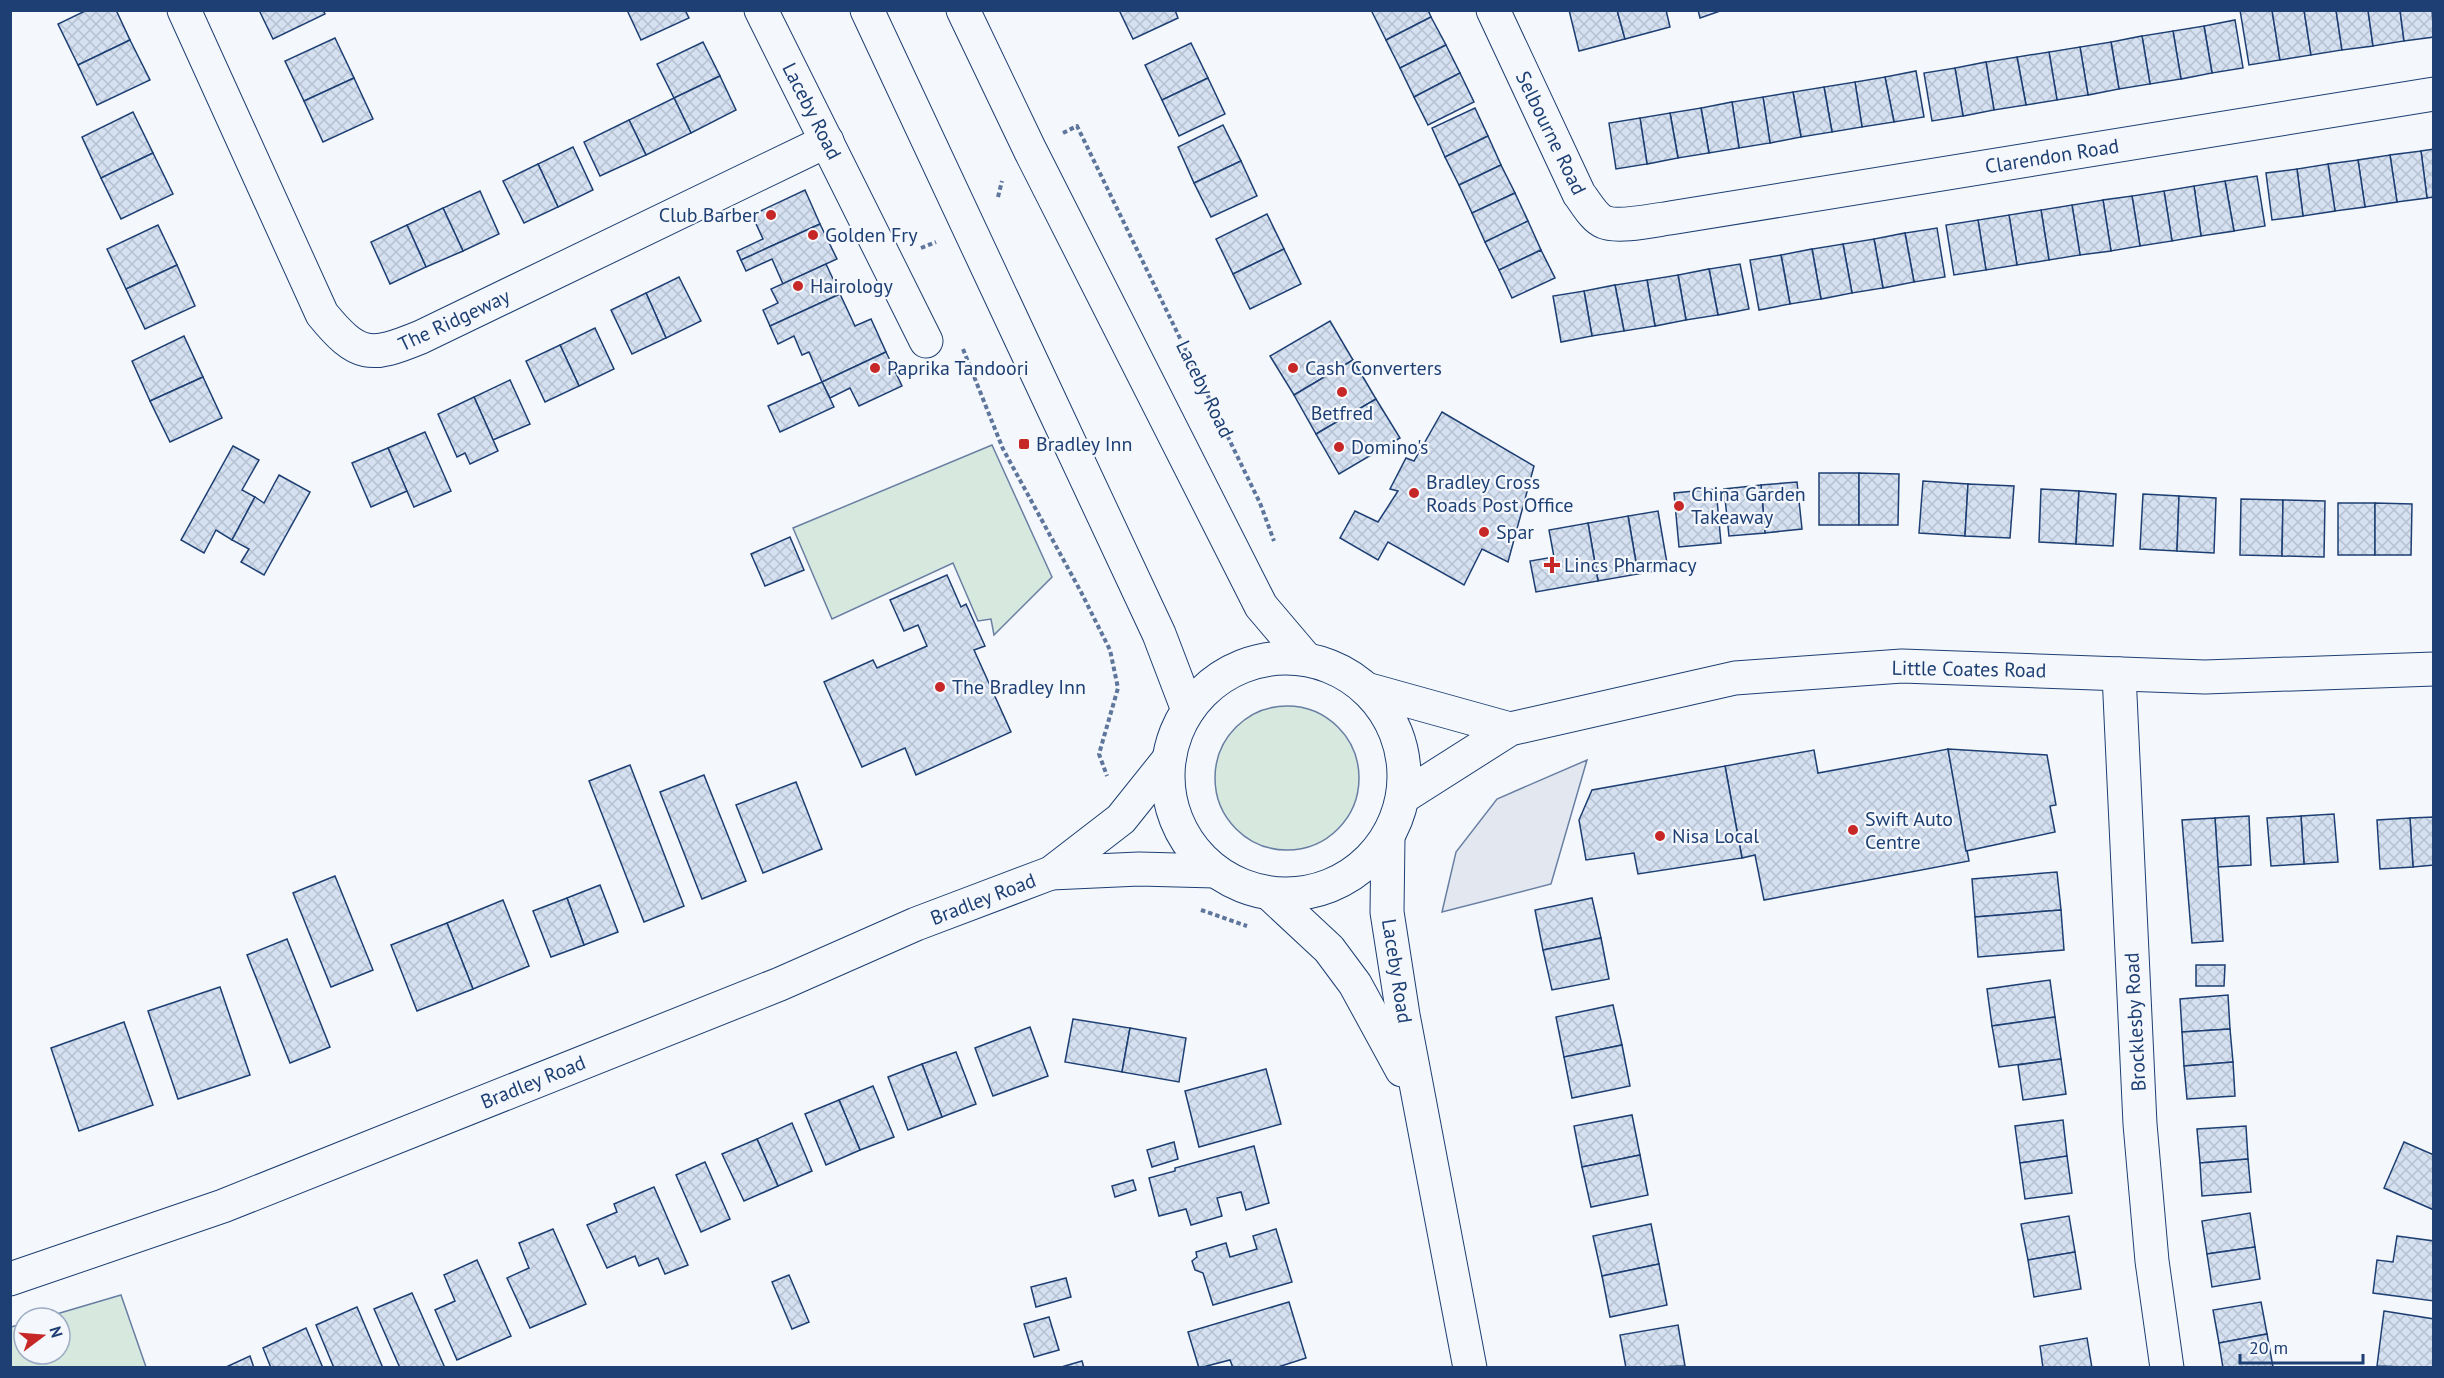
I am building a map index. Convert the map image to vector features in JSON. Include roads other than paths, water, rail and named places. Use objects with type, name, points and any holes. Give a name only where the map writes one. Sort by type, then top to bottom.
[{"type":"main road","name":"The Ridgeway","points":[[184,10],[322,314],[339,334],[359,350],[390,350],[421,337],[827,141]]},
{"type":"main road","name":"Laceby Road","points":[[760,10],[926,341]]},
{"type":"main road","points":[[867,10],[1159,634],[1188,710]]},
{"type":"main road","points":[[963,10],[1030,150],[1261,606],[1306,659]]},
{"type":"main road","name":"Selbourne Road","points":[[1493,10],[1579,194],[1590,209],[1604,222],[1632,224],[1670,218]]},
{"type":"main road","name":"Clarendon Road","points":[[1670,218],[2433,94]]},
{"type":"main road","points":[[1283,657],[1306,659],[1338,670],[1366,688],[1382,706],[1394,727],[1402,750],[1405,774],[1403,798],[1388,837],[1371,860],[1349,877],[1324,889],[1298,894],[1270,894],[1232,881],[1215,870],[1193,849],[1178,822],[1168,780],[1169,759],[1173,742],[1188,710],[1216,680],[1237,668],[1259,661],[1283,657]]},
{"type":"main road","name":"Little Coates Road","points":[[1403,798],[1510,729],[1735,678],[1902,666],[2205,677],[2433,669]]},
{"type":"main road","name":"Brocklesby Road","points":[[2119,674],[2140,1124],[2152,1261],[2168,1368]]},
{"type":"main road","name":"Little Coates Road","points":[[1366,688],[1510,729]]},
{"type":"main road","name":"Bradley Road","points":[[10,1279],[223,1206],[780,984],[916,924],[1051,873],[1121,819],[1169,759]]},
{"type":"main road","name":"Laceby Road","points":[[1388,837],[1387,912],[1419,1104],[1470,1368]]},
{"type":"main road","name":"Bradley Road","points":[[1051,873],[1139,869],[1215,870]]},
{"type":"main road","name":"Laceby Road","points":[[1270,894],[1329,949],[1355,984],[1379,1023],[1419,1104]]},
{"type":"place","name":"Club Barber","points":[[771,215]]},
{"type":"place","name":"Golden Fry","points":[[813,235]]},
{"type":"place","name":"Hairology","points":[[798,286]]},
{"type":"place","name":"Paprika Tandoori","points":[[875,368]]},
{"type":"place","name":"Cash Converters","points":[[1293,368]]},
{"type":"place","name":"Betfred","points":[[1342,392]]},
{"type":"place","name":"Bradley Inn","points":[[1024,444]]},
{"type":"place","name":"Domino's","points":[[1339,447]]},
{"type":"place","name":"Bradley Cross Roads Post Office","points":[[1414,493]]},
{"type":"place","name":"China Garden Takeaway","points":[[1679,506]]},
{"type":"place","name":"Spar","points":[[1484,532]]},
{"type":"place","name":"Lincs Pharmacy","points":[[1552,565]]},
{"type":"place","name":"The Bradley Inn","points":[[940,687]]},
{"type":"place","name":"Swift Auto Centre","points":[[1853,830]]},
{"type":"place","name":"Nisa Local","points":[[1660,836]]}]
